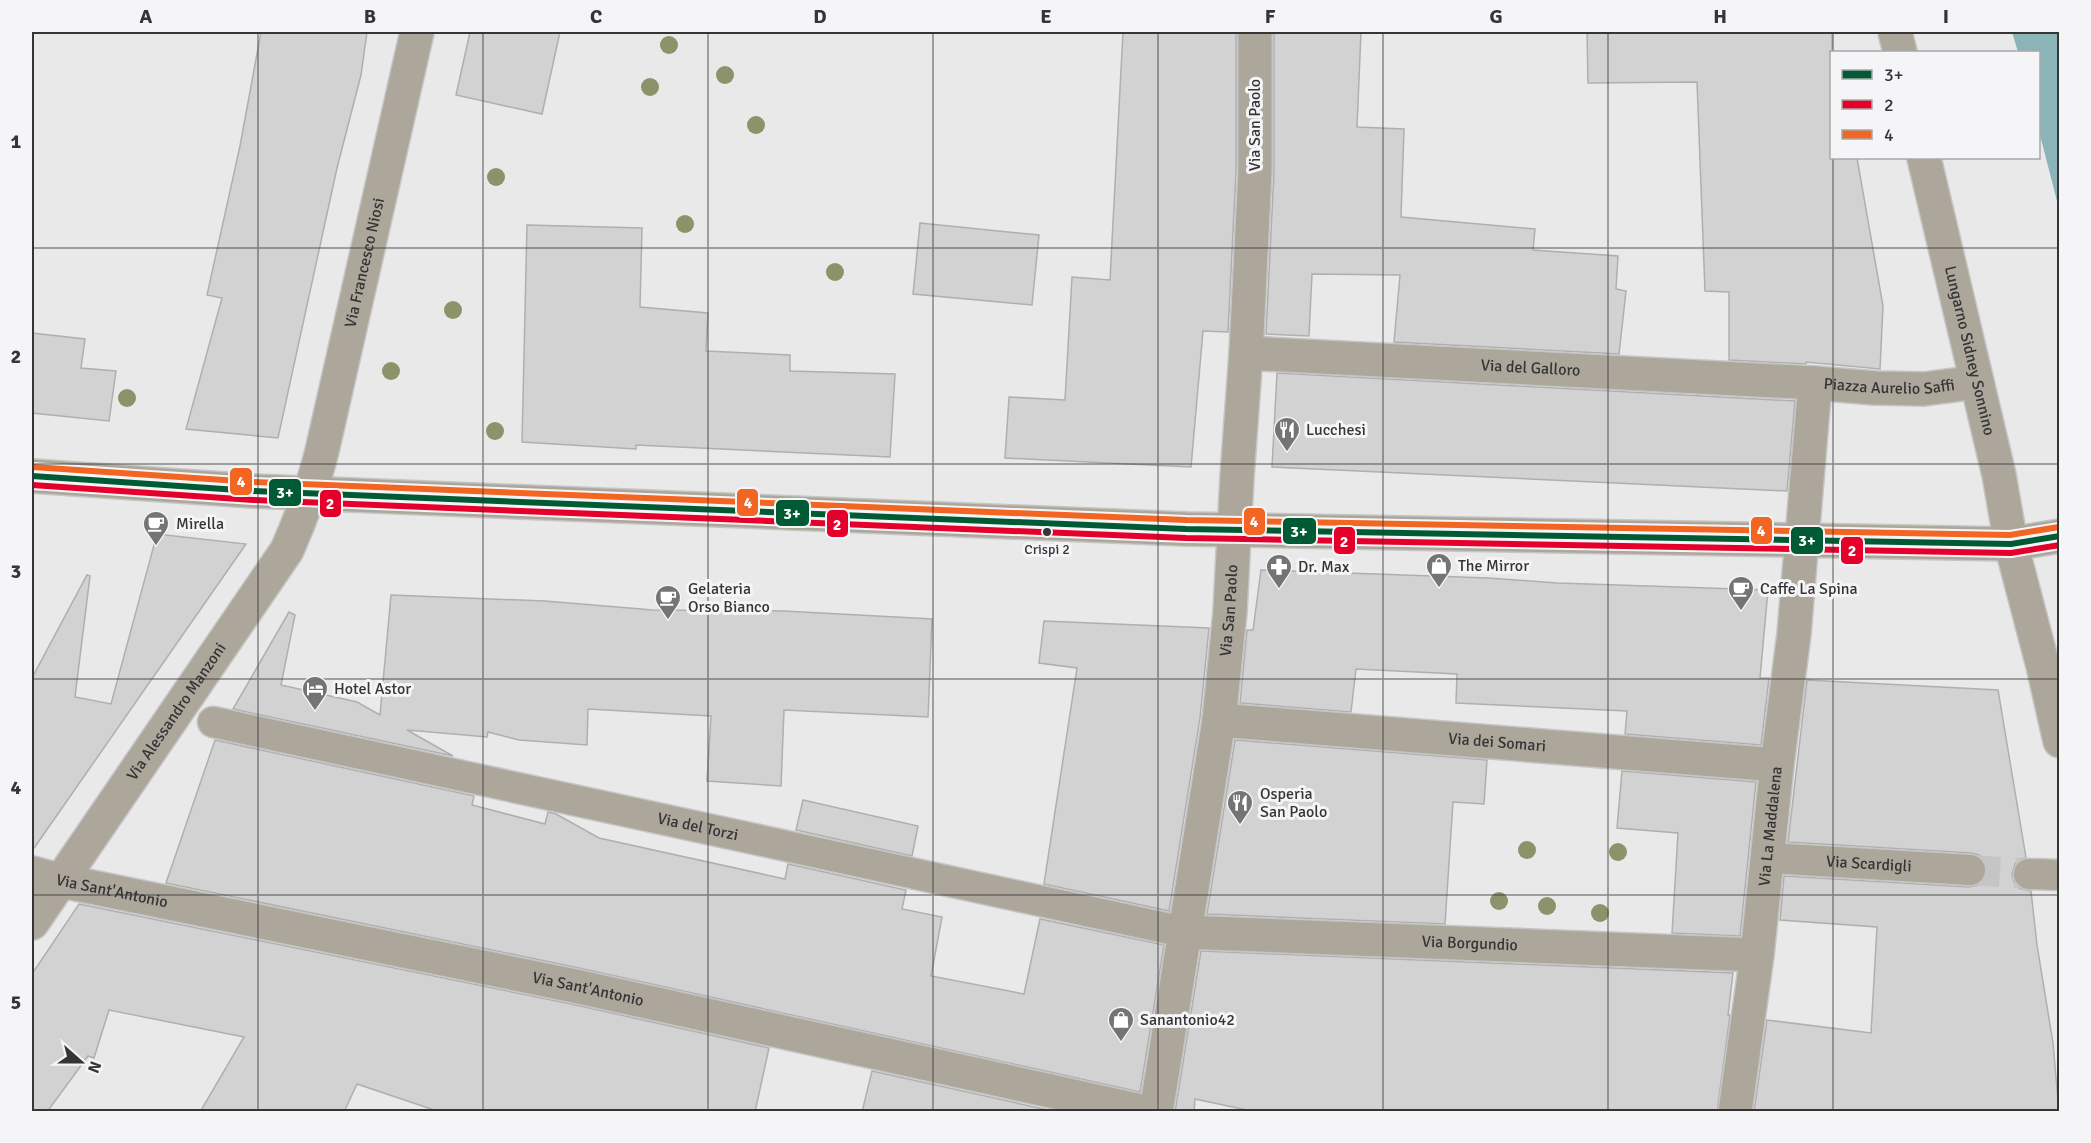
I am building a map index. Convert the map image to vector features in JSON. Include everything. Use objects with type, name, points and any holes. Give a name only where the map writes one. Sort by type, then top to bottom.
[{"type":"street","name":"Via Francesco Niosi","points":[[311,493],[417,32]]},
{"type":"street","name":"Via San Paolo","points":[[1156,1112],[1219,720],[1230,612],[1255,171],[1255,32]]},
{"type":"street","points":[[1895,32],[1900,51]]},
{"type":"street","name":"Lungarno Sidney Sonnino","points":[[1924,159],[1999,475],[2011,544],[2060,741]]},
{"type":"street","name":"Via del Galloro","points":[[1246,353],[1815,383]]},
{"type":"street","name":"Piazza Aurelio Saffi","points":[[1801,540],[1815,383],[1924,389],[1977,382]]},
{"type":"street","points":[[32,476],[311,493],[1236,530],[2011,544],[2060,536]]},
{"type":"street","name":"Via Alessandro Manzoni","points":[[32,924],[47,877],[287,550],[311,493]]},
{"type":"street","name":"Via La Maddalena","points":[[1734,1112],[1769,858],[1777,765],[1794,634],[1801,540]]},
{"type":"street","name":"Via dei Somari","points":[[1219,720],[1777,765]]},
{"type":"street","name":"Via del Torzi","points":[[213,722],[1184,932]]},
{"type":"street","name":"Via Scardigli","points":[[1769,858],[1970,870]]},
{"type":"street","points":[[2029,874],[2060,875]]},
{"type":"street","name":"Via Sant'Antonio","points":[[47,877],[575,986],[1146,1112]]},
{"type":"street","name":"Via Borgundio","points":[[1184,932],[1757,955]]},
{"type":"water","points":[[2012,32],[2059,32],[2059,209],[2040,135],[2040,51],[2018,51]]},
{"type":"building","points":[[261,32],[367,32],[361,75],[337,168],[278,438],[186,429],[222,298],[207,295],[240,146]]},
{"type":"building","points":[[470,32],[560,32],[542,114],[456,95]]},
{"type":"building","points":[[1123,32],[1236,32],[1236,171],[1228,332],[1203,331],[1191,467],[1005,458],[1009,397],[1065,400],[1072,277],[1110,280]]},
{"type":"building","points":[[1274,32],[1361,32],[1357,127],[1404,129],[1401,217],[1535,229],[1533,250],[1618,256],[1616,289],[1626,291],[1619,354],[1394,342],[1400,275],[1312,274],[1309,336],[1266,334],[1274,171]]},
{"type":"building","points":[[1587,32],[1832,32],[1830,159],[1857,159],[1883,306],[1880,369],[1806,362],[1806,364],[1729,360],[1729,292],[1705,291],[1697,82],[1588,83]]},
{"type":"building","points":[[920,223],[1039,235],[1032,305],[913,294]]},
{"type":"building","points":[[527,225],[642,228],[640,307],[708,313],[706,351],[790,355],[790,371],[895,374],[890,457],[636,445],[636,449],[522,442]]},
{"type":"building","points":[[32,333],[85,339],[81,368],[116,371],[109,421],[32,413]]},
{"type":"building","points":[[1277,373],[1795,401],[1787,491],[1272,467]]},
{"type":"building","points":[[157,534],[246,544],[32,851],[32,678],[87,575],[90,576],[75,697],[111,704]]},
{"type":"building","points":[[1261,570],[1768,590],[1760,678],[1769,678],[1761,745],[1625,734],[1627,711],[1456,703],[1457,674],[1356,669],[1351,712],[1240,703],[1247,630],[1253,630]]},
{"type":"building","points":[[391,595],[545,601],[653,610],[784,611],[932,619],[928,717],[784,710],[781,786],[707,781],[711,716],[588,709],[587,745],[519,740],[488,732],[487,737],[407,730],[453,756],[233,709],[289,612],[295,615],[281,685],[357,702],[380,715]]},
{"type":"building","points":[[1044,621],[1209,628],[1200,718],[1169,911],[1044,884],[1077,668],[1039,663]]},
{"type":"building","points":[[1807,680],[1998,690],[2026,858],[2020,859],[2015,864],[2012,874],[2019,888],[2031,891],[2053,1043],[2059,1112],[1754,1112],[1767,1020],[1871,1033],[1877,927],[1780,920],[1784,876],[1969,887],[1978,885],[1984,880],[1987,872],[1985,862],[1979,855],[1971,853],[1788,842]]},
{"type":"building","points":[[215,740],[474,796],[472,805],[545,824],[548,812],[556,814],[599,838],[785,879],[788,864],[906,890],[902,909],[942,917],[931,976],[1024,994],[1040,919],[1164,945],[1140,1092],[579,968],[166,883]]},
{"type":"building","points":[[1235,740],[1487,760],[1484,804],[1453,802],[1445,924],[1207,914]]},
{"type":"building","points":[[1622,771],[1756,782],[1740,936],[1672,933],[1678,833],[1617,828]]},
{"type":"building","points":[[803,800],[918,826],[912,856],[796,830]]},
{"type":"building","points":[[79,904],[571,1004],[769,1048],[755,1112],[440,1112],[357,1084],[344,1112],[200,1112],[244,1037],[109,1010],[94,1058],[88,1056],[47,1112],[32,1112],[32,974]]},
{"type":"building","points":[[1201,951],[1733,973],[1728,1015],[1730,1015],[1717,1112],[1256,1112],[1195,1099],[1194,1112],[1175,1112]]},
{"type":"building","points":[[872,1071],[1057,1112],[862,1112]]},
{"type":"tunnel","points":[[1970,870],[2029,874]]},
{"type":"transit line","name":"4","points":[[33,467],[253,482],[1186,520],[2010,535],[2059,527]]},
{"type":"transit line","name":"3+","points":[[32,476],[253,491],[1186,529],[2011,544],[2060,536]]},
{"type":"transit line","name":"2","points":[[32,485],[253,500],[1186,538],[2011,553],[2060,545]]},
{"type":"place","name":"Lucchesi","points":[[1287,453]]},
{"type":"place","name":"Crispi 2","points":[[1047,532]]},
{"type":"place","name":"Mirella","points":[[156,547]]},
{"type":"place","name":"The Mirror","points":[[1439,589]]},
{"type":"place","name":"Dr. Max","points":[[1279,590]]},
{"type":"place","name":"Caffe La Spina","points":[[1741,612]]},
{"type":"place","name":"Gelateria Orso Bianco","points":[[668,621]]},
{"type":"place","name":"Hotel Astor","points":[[315,712]]},
{"type":"place","name":"Osperia San Paolo","points":[[1240,826]]},
{"type":"place","name":"Sanantonio42","points":[[1121,1043]]}]
